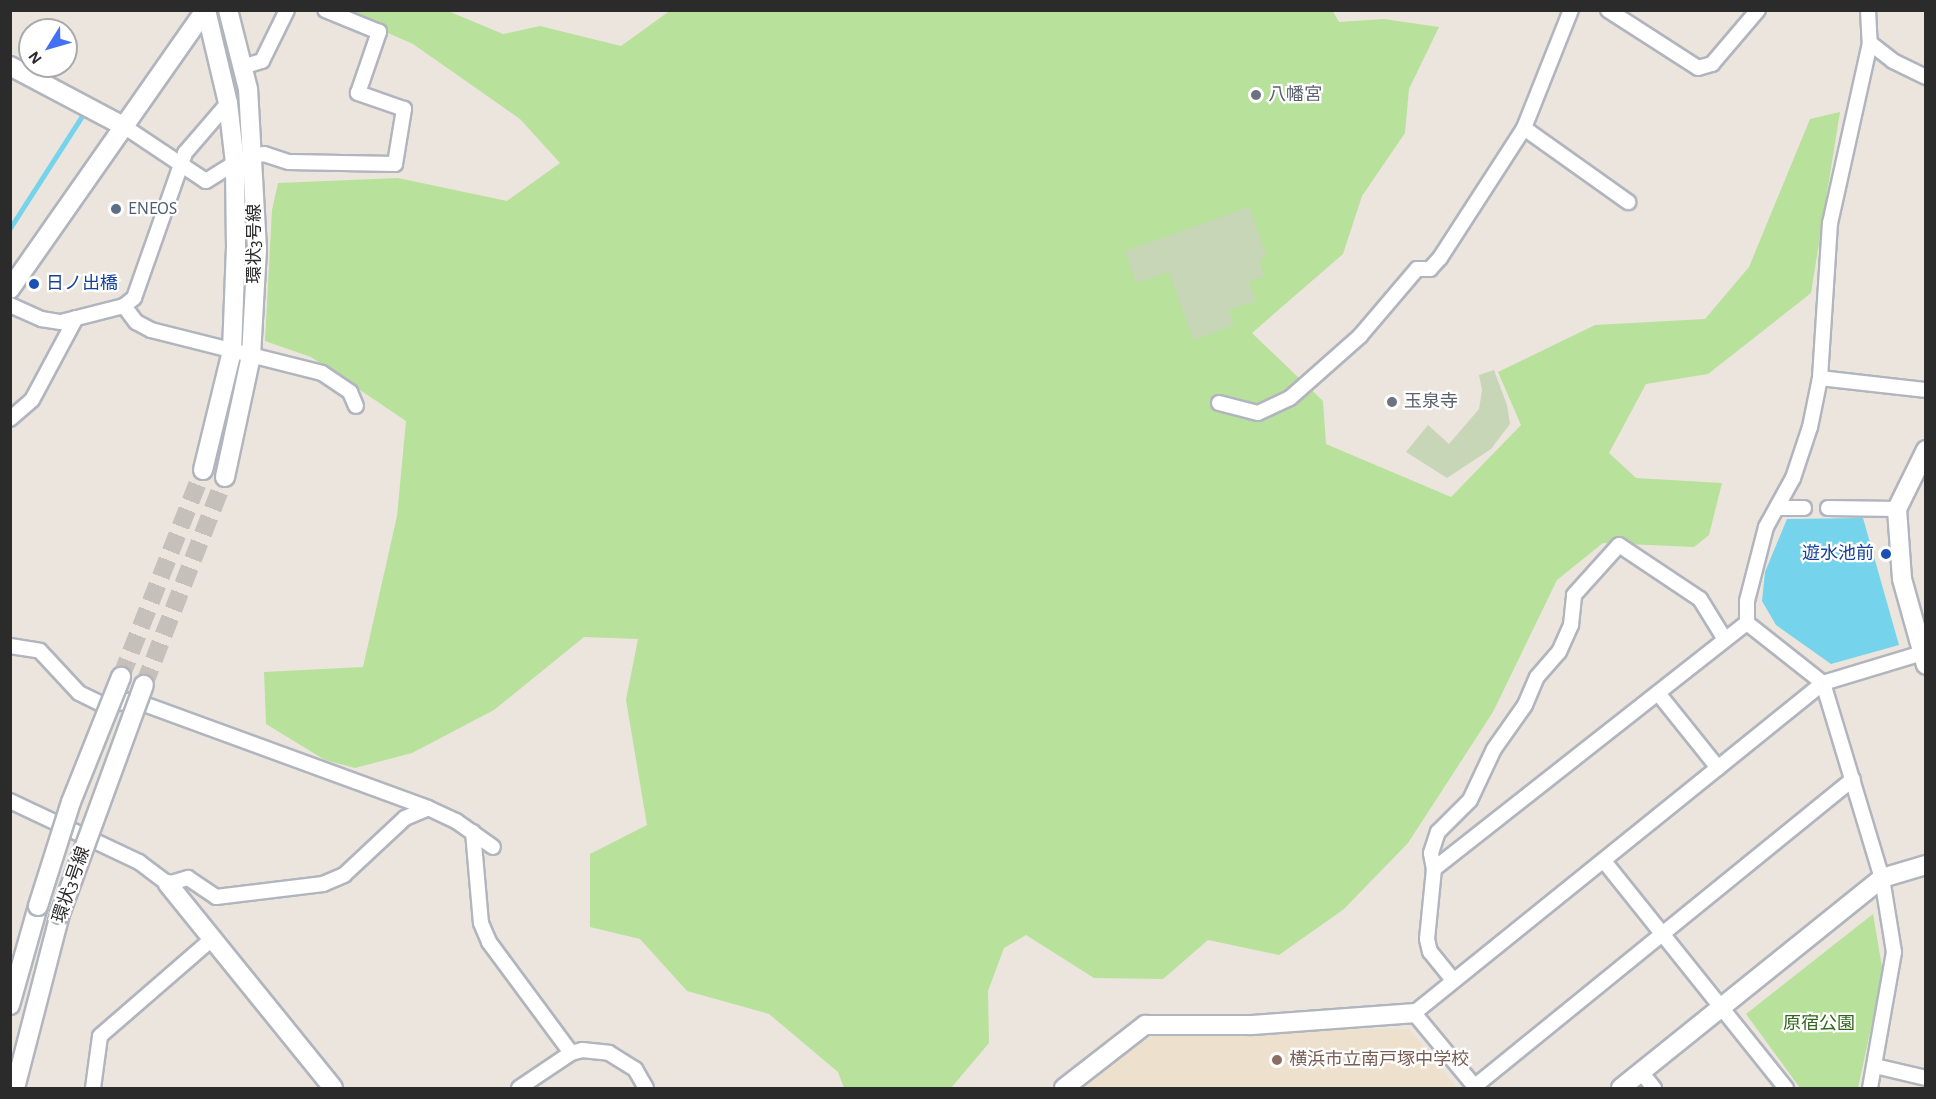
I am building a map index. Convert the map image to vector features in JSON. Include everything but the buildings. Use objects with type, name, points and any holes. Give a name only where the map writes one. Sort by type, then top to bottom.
[{"type":"street","name":"環状3号線","points":[[202,470],[232,351],[235,164],[228,103],[205,10]]},
{"type":"street","points":[[10,289],[125,128],[205,10]]},
{"type":"street","name":"環状3号線","points":[[225,477],[251,356],[257,249],[254,156],[242,67],[228,10]]},
{"type":"street","points":[[242,67],[262,61],[287,10]]},
{"type":"street","points":[[254,156],[307,163],[395,164],[404,109],[358,93],[379,32],[325,10]]},
{"type":"street","points":[[1219,403],[1258,413],[1290,398],[1360,336],[1417,269],[1430,269],[1440,258],[1524,128],[1572,10]]},
{"type":"street","points":[[1608,10],[1698,68],[1712,64],[1758,10]]},
{"type":"street","points":[[1747,623],[1752,571],[1776,508],[1793,478],[1820,378],[1830,223],[1870,44],[1868,10]]},
{"type":"street","points":[[1870,44],[1893,61],[1926,77]]},
{"type":"street","points":[[10,66],[125,128],[206,181],[235,164]]},
{"type":"street","points":[[10,305],[41,319],[61,322],[124,306],[134,298],[181,164],[194,139],[228,103]]},
{"type":"street","points":[[1524,128],[1628,202]]},
{"type":"street","points":[[124,306],[136,322],[151,330],[322,373],[350,392],[356,406]]},
{"type":"street","points":[[10,419],[32,400],[76,318]]},
{"type":"street","points":[[1820,378],[1926,390]]},
{"type":"street","points":[[1064,1089],[1145,1025],[1251,1025],[1414,1013],[1823,683],[1924,657],[1902,579],[1898,509],[1926,450]]},
{"type":"street","points":[[1776,508],[1804,508]]},
{"type":"street","points":[[1828,508],[1898,509]]},
{"type":"street","points":[[1453,980],[1430,952],[1428,939],[1434,869],[1431,853],[1438,832],[1470,800],[1494,749],[1526,705],[1537,677],[1559,652],[1571,625],[1574,595],[1619,545],[1700,599],[1724,638]]},
{"type":"street","points":[[1434,869],[1658,693],[1724,638],[1747,623]]},
{"type":"street","points":[[1747,623],[1823,683],[1882,878],[1894,952],[1870,1089]]},
{"type":"street","points":[[10,646],[40,651],[79,693],[106,706],[133,700],[428,808],[473,832],[493,847]]},
{"type":"street","name":"環状3号線","points":[[10,1005],[71,802],[121,677]]},
{"type":"street","name":"環状3号線","points":[[15,1089],[60,914],[144,685]]},
{"type":"street","points":[[1658,693],[1718,768]]},
{"type":"street","points":[[1414,1013],[1475,1088],[1853,779]]},
{"type":"street","points":[[10,801],[139,862],[168,884],[333,1089]]},
{"type":"street","points":[[168,884],[188,878],[216,897],[323,884],[344,875],[405,818],[428,808]]},
{"type":"street","points":[[473,832],[481,923],[489,942],[571,1053]]},
{"type":"street","points":[[1604,861],[1786,1089]]},
{"type":"street","points":[[1621,1089],[1882,878],[1926,865]]},
{"type":"street","points":[[93,1089],[100,1036],[213,938]]},
{"type":"street","points":[[519,1089],[571,1053],[609,1053],[635,1069],[646,1089]]},
{"type":"street","points":[[1875,1066],[1926,1078]]},
{"type":"street","points":[[1641,1072],[1654,1089]]},
{"type":"shaded area","name":"横浜市立南戸塚中学校","points":[[1409,1029],[1457,1088],[1084,1088],[1157,1031]]},
{"type":"green space","points":[[671,10],[1332,10],[1339,22],[1384,19],[1439,27],[1409,89],[1405,133],[1362,196],[1343,254],[1252,333],[1323,401],[1326,444],[1451,497],[1521,425],[1498,372],[1595,325],[1705,319],[1749,267],[1810,119],[1840,112],[1811,293],[1708,374],[1646,384],[1609,453],[1636,478],[1722,483],[1709,535],[1694,547],[1603,543],[1557,580],[1493,712],[1408,843],[1344,909],[1279,955],[1208,940],[1163,979],[1094,978],[1026,935],[1004,948],[988,991],[989,1043],[951,1088],[844,1088],[838,1072],[769,1014],[687,991],[640,939],[590,927],[590,854],[647,825],[626,700],[638,639],[584,637],[494,710],[412,753],[355,768],[325,760],[266,724],[264,672],[363,667],[397,516],[406,421],[311,357],[265,341],[272,210],[278,183],[398,178],[507,201],[560,163],[520,119],[413,44],[338,11],[448,11],[503,34],[540,26],[621,46]]},
{"type":"green space","points":[[1249,207],[1267,256],[1259,259],[1264,276],[1249,282],[1256,301],[1229,310],[1234,325],[1193,340],[1169,272],[1136,283],[1125,251]]},
{"type":"green space","points":[[1494,370],[1507,405],[1510,424],[1491,449],[1447,478],[1406,452],[1428,425],[1449,444],[1479,409],[1482,390],[1479,375]]},
{"type":"green space","name":"原宿公園","points":[[1873,914],[1883,973],[1858,1088],[1800,1088],[1746,1014]]},
{"type":"water","points":[[1863,518],[1899,645],[1831,664],[1776,625],[1762,601],[1765,572],[1787,519]]},
{"type":"waterway","points":[[10,228],[82,116]]},
{"type":"tunnel","points":[[121,677],[203,470]]},
{"type":"tunnel","points":[[144,685],[225,477]]},
{"type":"place","name":"八幡宮","points":[[1256,95]]},
{"type":"place","name":"ENEOS","points":[[116,209]]},
{"type":"place","name":"日ノ出橋","points":[[34,284]]},
{"type":"place","name":"玉泉寺","points":[[1392,402]]},
{"type":"place","name":"遊水池前","points":[[1886,554]]},
{"type":"place","name":"横浜市立南戸塚中学校","points":[[1277,1060]]}]
